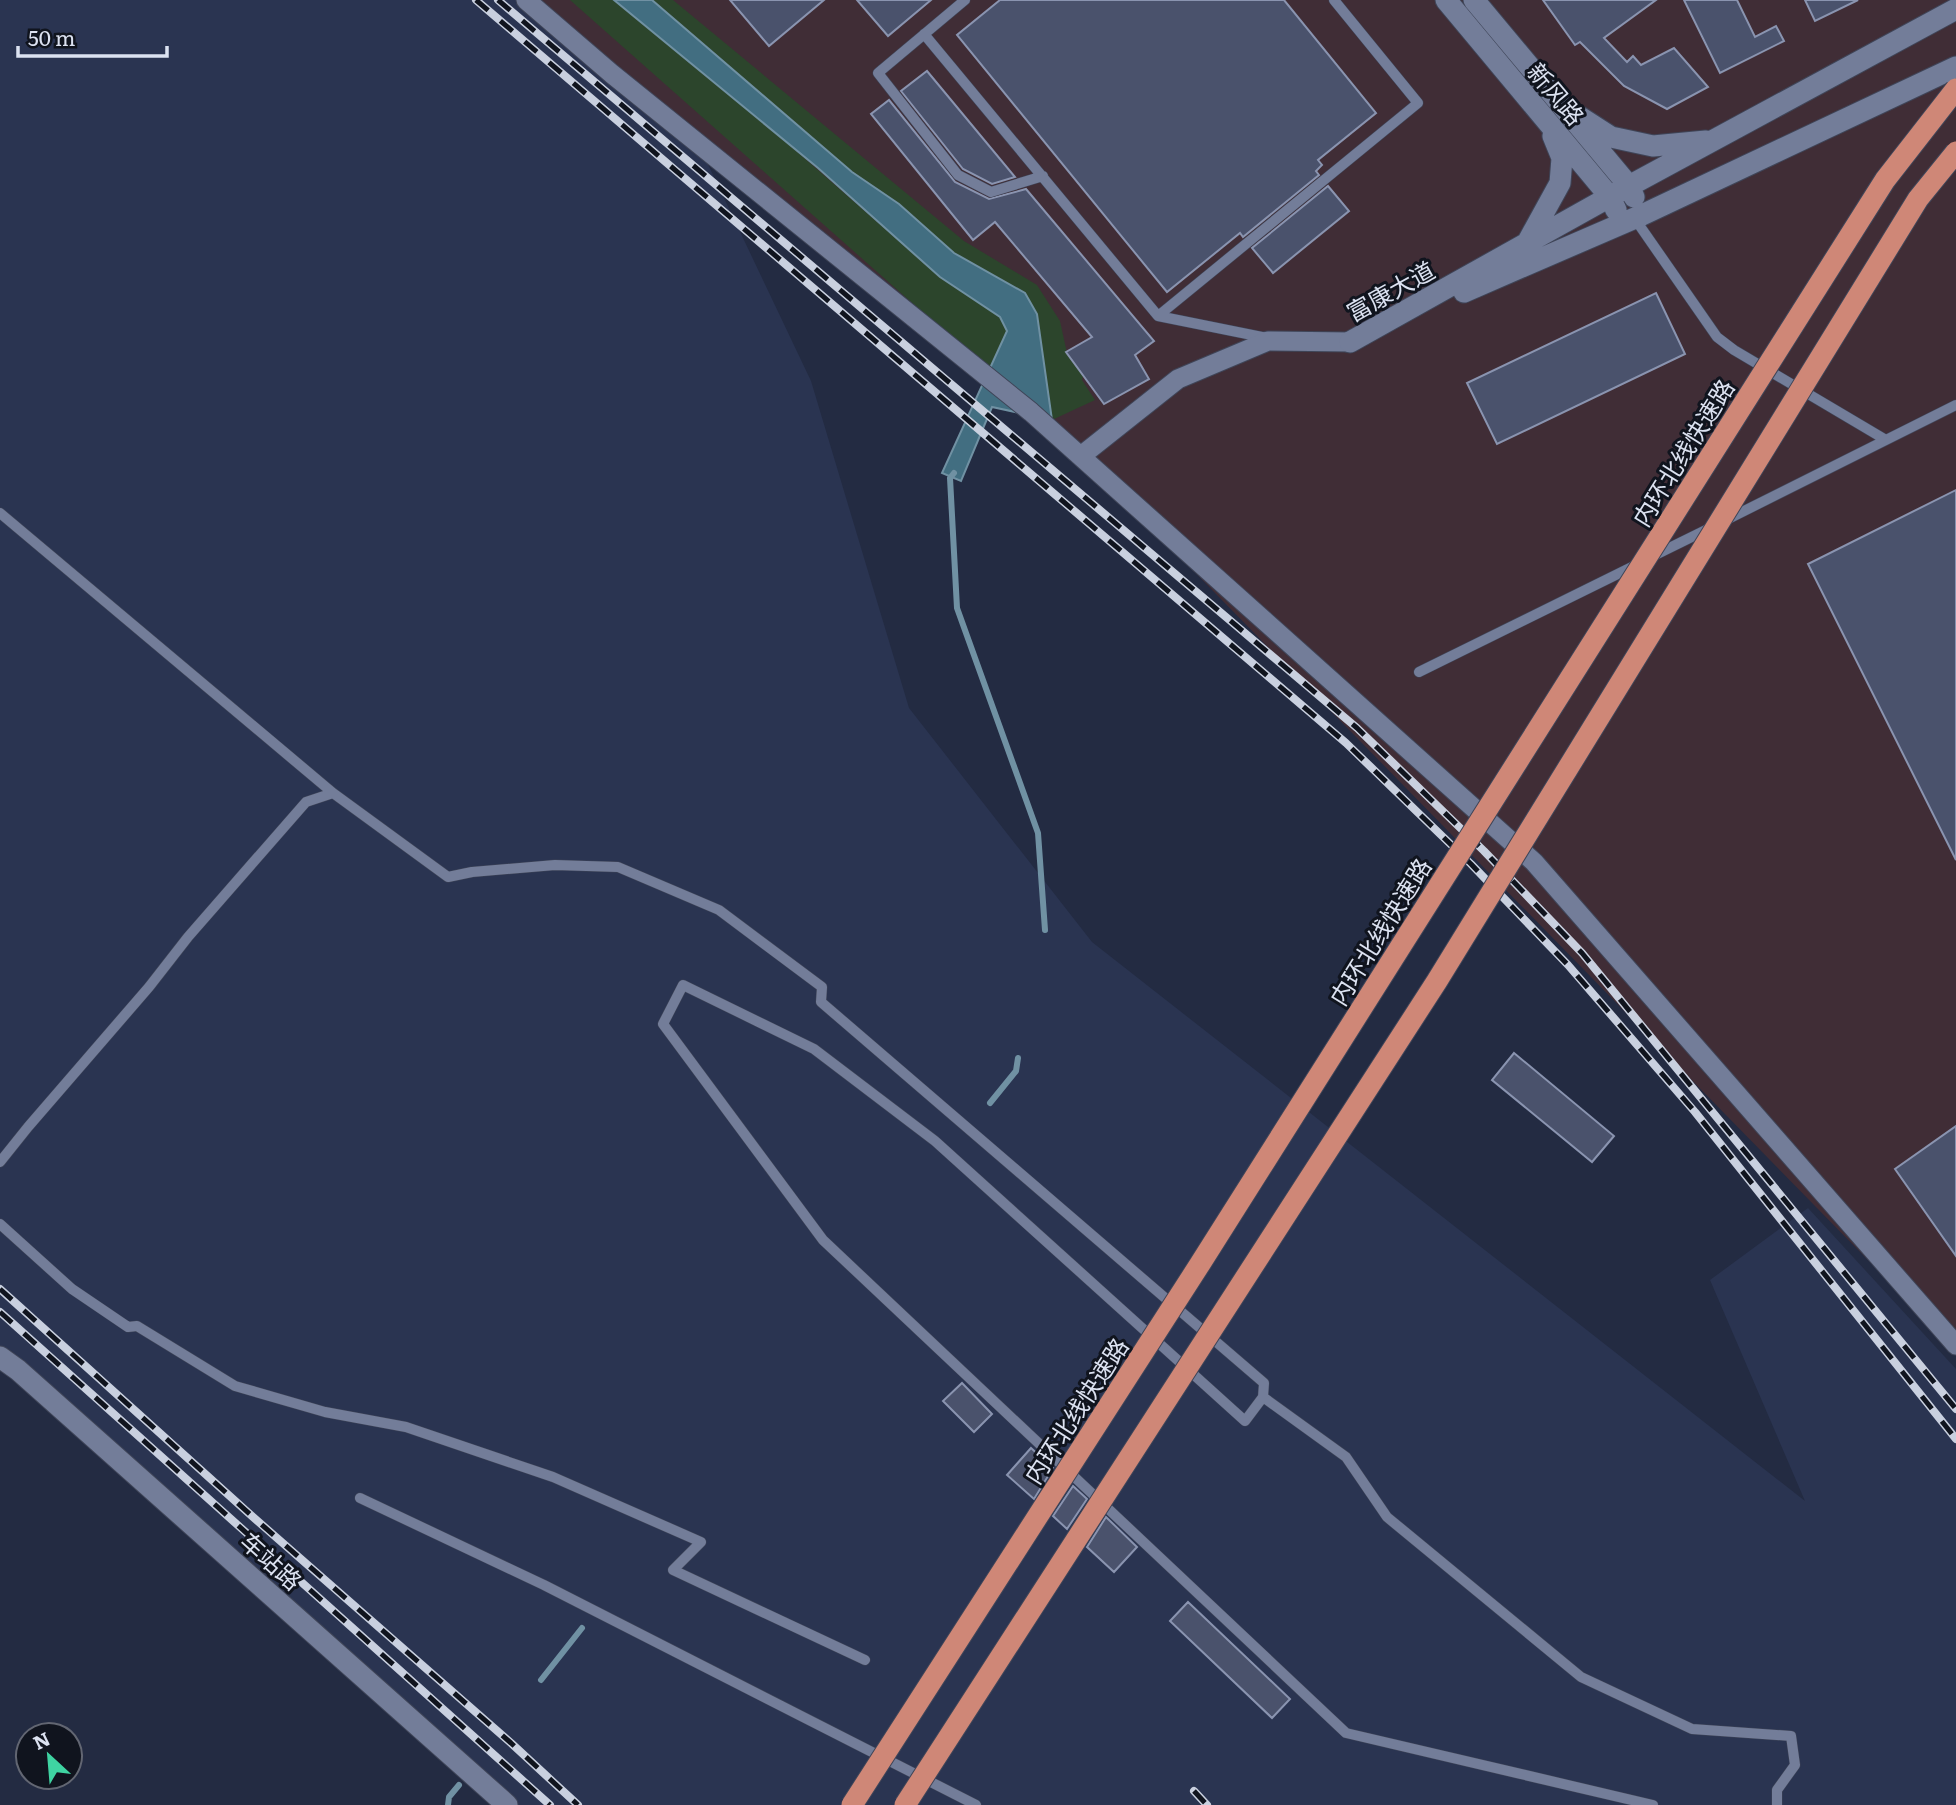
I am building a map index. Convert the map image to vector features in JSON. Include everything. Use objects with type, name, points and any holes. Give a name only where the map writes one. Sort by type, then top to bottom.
[{"type":"highway","name":"内环北线快速路","points":[[852,1805],[1200,1264],[1885,180],[1956,89]]},
{"type":"highway","points":[[905,1805],[1437,981],[1918,199],[1956,152]]},
{"type":"main road","name":"新风路","points":[[1446,0],[1610,197],[1633,219]]},
{"type":"main road","name":"新风路","points":[[1474,0],[1629,186],[1633,219]]},
{"type":"main road","name":"富康大道","points":[[1350,342],[1629,186],[1956,9]]},
{"type":"main road","name":"富康大道","points":[[1350,342],[1633,219],[1956,68]]},
{"type":"main road","points":[[1562,106],[1611,137],[1654,146],[1715,140]]},
{"type":"main road","points":[[1527,243],[1560,183],[1562,158],[1546,121]]},
{"type":"main road","name":"车站路","points":[[0,1357],[507,1805]]},
{"type":"street","points":[[526,0],[623,83],[1031,412],[1535,862],[1956,1345]]},
{"type":"street","points":[[1081,456],[1178,379],[1268,341],[1350,342]]},
{"type":"lane","points":[[965,0],[878,73],[958,175],[991,192],[1043,176]]},
{"type":"lane","points":[[1158,316],[1418,103],[1334,0]]},
{"type":"lane","points":[[924,34],[1158,316],[1282,341]]},
{"type":"lane","points":[[1633,219],[1717,337],[1734,350],[1886,440]]},
{"type":"lane","points":[[1419,673],[1956,405]]},
{"type":"lane","points":[[0,513],[332,793],[448,877],[472,872],[555,865],[618,867],[719,911],[822,987],[821,1002],[1264,1383],[1263,1397],[1245,1421],[935,1141],[814,1049],[682,985],[663,1024],[823,1240],[1346,1733],[1653,1805]]},
{"type":"lane","points":[[0,1162],[149,987],[188,937],[306,802],[332,793]]},
{"type":"lane","points":[[0,1224],[72,1289],[128,1326],[137,1326],[235,1386],[325,1412],[406,1427],[553,1477],[701,1542],[673,1570],[865,1660]]},
{"type":"lane","points":[[1263,1397],[1346,1457],[1387,1517],[1581,1677],[1692,1729],[1791,1736],[1795,1765],[1776,1790],[1777,1805]]},
{"type":"lane","points":[[360,1498],[544,1585],[976,1805]]},
{"type":"shaded area","points":[[0,0],[536,0],[694,135],[811,381],[909,708],[1092,942],[1805,1501],[1710,1280],[1808,1208],[1956,1369],[1956,1805],[504,1805],[0,1357]]},
{"type":"shaded area","points":[[536,0],[1956,0],[1956,1350],[1081,456]]},
{"type":"shaded area","points":[[614,0],[652,0],[852,172],[899,204],[954,253],[1025,293],[1037,314],[1052,420],[992,407],[961,481],[942,473],[1007,331],[1000,317],[940,277],[818,168]]},
{"type":"green space","points":[[570,0],[614,0],[786,142],[940,277],[1000,317],[1007,331],[989,371]]},
{"type":"green space","points":[[652,0],[673,0],[964,241],[1037,285],[1060,321],[1067,353],[1095,400],[1052,420],[1037,314],[1025,293],[954,253],[899,204],[852,172]]},
{"type":"building","points":[[730,0],[824,0],[769,46]]},
{"type":"building","points":[[857,0],[931,0],[888,36]]},
{"type":"building","points":[[1000,0],[1284,0],[1376,113],[1318,160],[1322,165],[1316,171],[1319,175],[1243,237],[1240,233],[1167,292],[957,35]]},
{"type":"building","points":[[1543,0],[1656,0],[1604,38],[1627,62],[1633,56],[1641,65],[1674,48],[1708,87],[1667,109],[1624,86],[1580,42],[1575,45]]},
{"type":"building","points":[[1684,0],[1737,0],[1755,37],[1776,26],[1784,41],[1720,73]]},
{"type":"building","points":[[1805,0],[1858,0],[1815,21]]},
{"type":"building","points":[[927,71],[1015,177],[992,184],[963,169],[901,91]]},
{"type":"building","points":[[889,100],[955,182],[989,199],[1026,189],[1154,341],[1135,355],[1149,379],[1104,404],[1066,352],[1092,337],[995,222],[973,240],[871,114]]},
{"type":"building","points":[[1328,186],[1349,211],[1273,273],[1252,248]]},
{"type":"building","points":[[1656,293],[1685,354],[1497,444],[1467,383]]},
{"type":"building","points":[[1956,490],[1956,860],[1808,564]]},
{"type":"building","points":[[1514,1053],[1614,1136],[1592,1162],[1492,1080]]},
{"type":"building","points":[[1956,1126],[1956,1256],[1895,1169]]},
{"type":"building","points":[[962,1383],[992,1414],[974,1432],[943,1401]]},
{"type":"building","points":[[1031,1448],[1053,1468],[1034,1499],[1007,1475]]},
{"type":"building","points":[[1073,1486],[1087,1499],[1067,1529],[1053,1516]]},
{"type":"building","points":[[1106,1517],[1137,1547],[1114,1572],[1087,1547]]},
{"type":"building","points":[[1188,1602],[1290,1699],[1272,1718],[1170,1621]]},
{"type":"waterway","points":[[954,473],[950,478],[957,608],[1038,833],[1045,930]]},
{"type":"waterway","points":[[990,1103],[1016,1071],[1018,1058]]},
{"type":"waterway","points":[[541,1680],[582,1628]]},
{"type":"waterway","points":[[448,1805],[449,1797],[459,1785]]},
{"type":"railway","points":[[476,0],[1346,743],[1471,864],[1568,965],[1695,1112],[1956,1439]]},
{"type":"railway","points":[[498,0],[1357,728],[1484,851],[1582,953],[1956,1409]]},
{"type":"railway","points":[[0,1289],[578,1805]]},
{"type":"railway","points":[[0,1312],[550,1805]]},
{"type":"railway","points":[[1194,1791],[1207,1805]]}]
